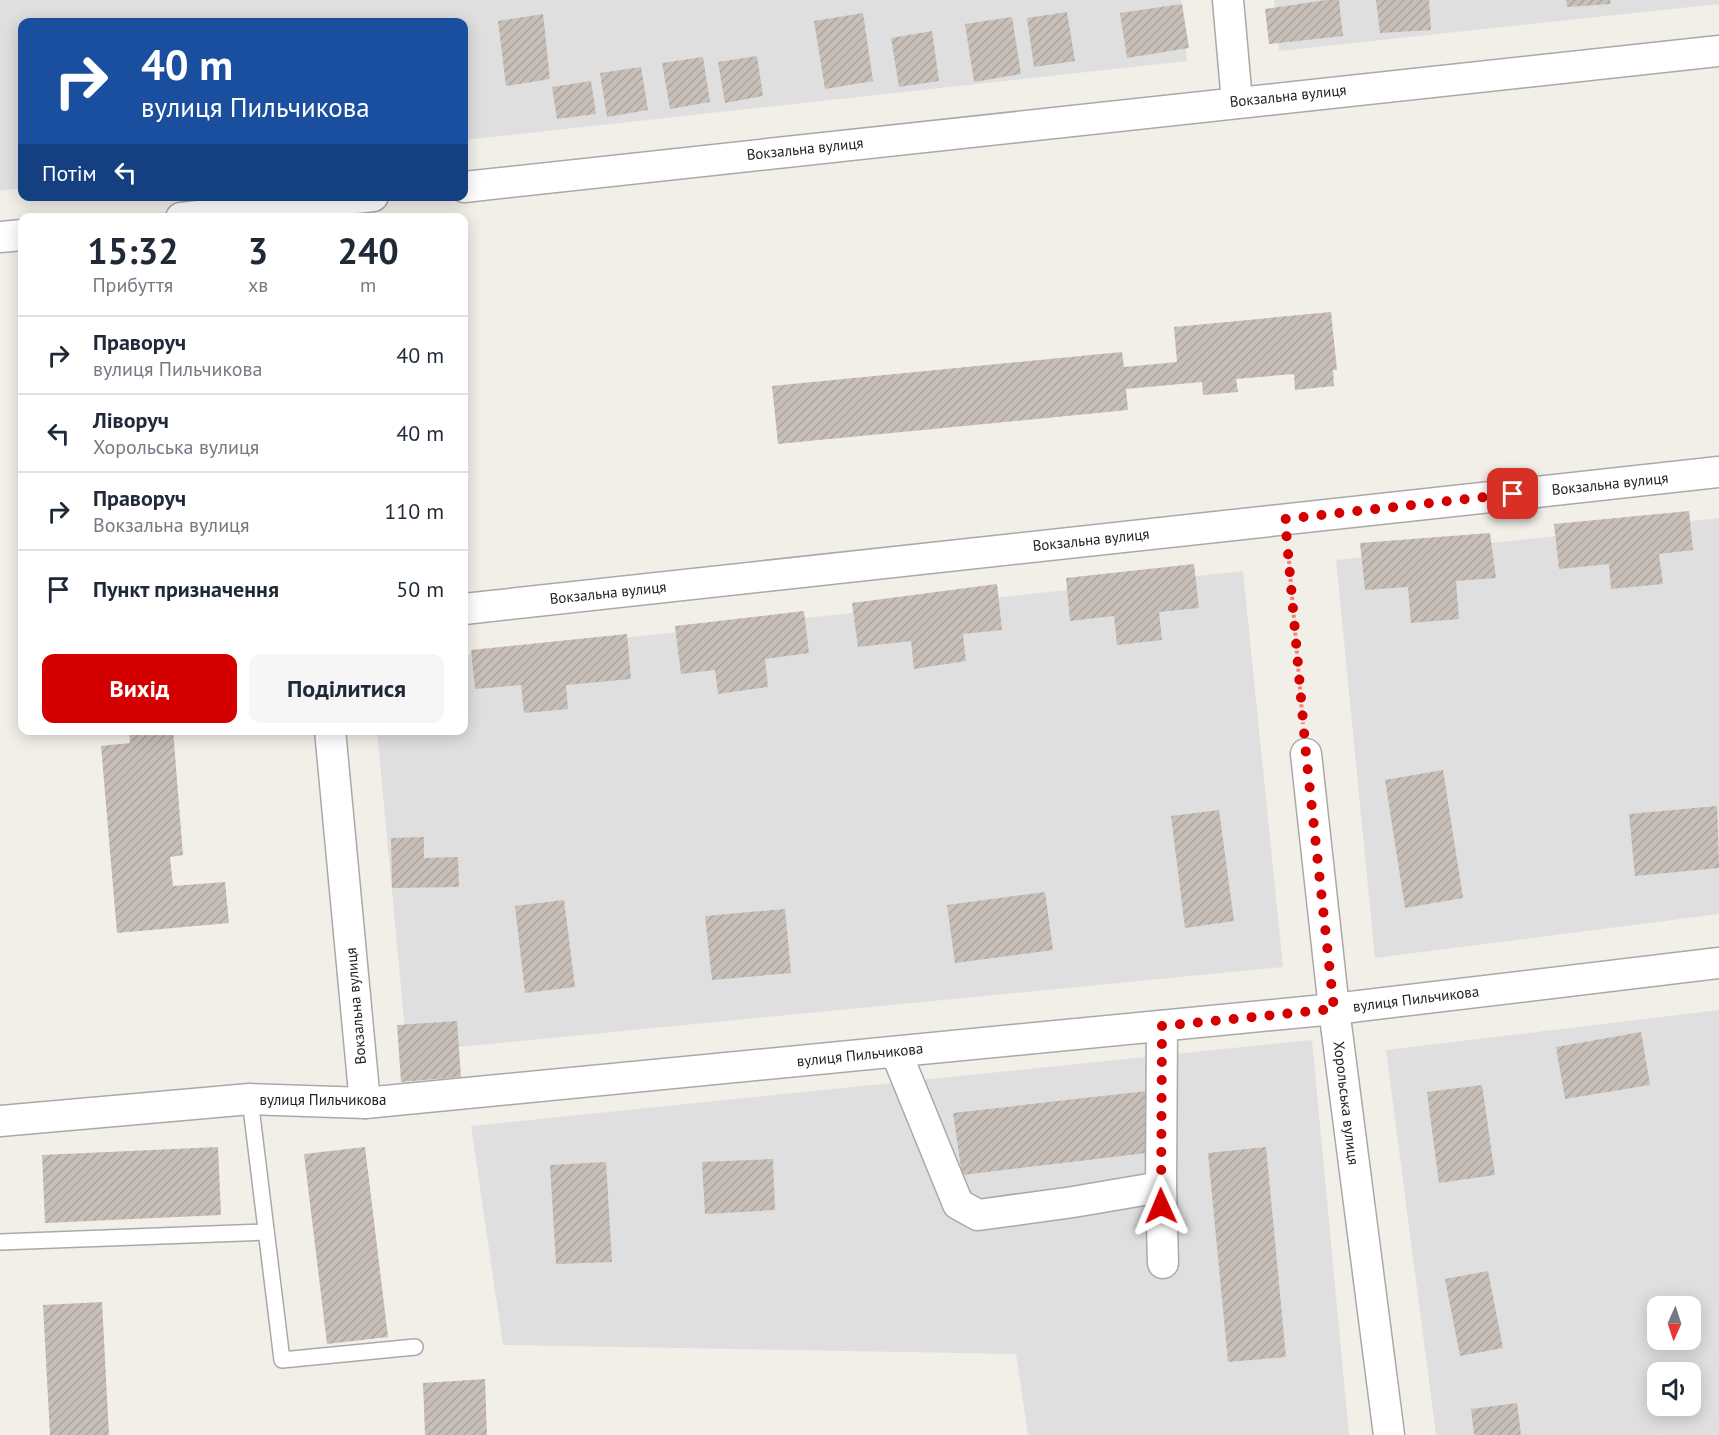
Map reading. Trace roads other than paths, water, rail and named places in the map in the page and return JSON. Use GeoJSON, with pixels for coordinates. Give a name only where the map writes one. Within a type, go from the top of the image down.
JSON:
{"type":"FeatureCollection","features":[{"type":"Feature","properties":{"kind":"street"},"geometry":{"type":"LineString","coordinates":[[1227,0],[1237,102]]}},
{"type":"Feature","properties":{"kind":"street","name":"Вокзальна вулиця"},"geometry":{"type":"LineString","coordinates":[[468,187],[1719,51]]}},
{"type":"Feature","properties":{"kind":"street"},"geometry":{"type":"LineString","coordinates":[[225,213],[330,201]]}},
{"type":"Feature","properties":{"kind":"street"},"geometry":{"type":"LineString","coordinates":[[0,237],[18,235]]}},
{"type":"Feature","properties":{"kind":"street","name":"Вокзальна вулиця"},"geometry":{"type":"LineString","coordinates":[[468,609],[1719,472]]}},
{"type":"Feature","properties":{"kind":"street","name":"Вокзальна вулиця"},"geometry":{"type":"LineString","coordinates":[[330,735],[365,1103]]}},
{"type":"Feature","properties":{"kind":"street","name":"Хорольська вулиця"},"geometry":{"type":"LineString","coordinates":[[1306,754],[1334,1009],[1389,1435]]}},
{"type":"Feature","properties":{"kind":"street","name":"вулиця Пильчикова"},"geometry":{"type":"LineString","coordinates":[[0,1121],[250,1099],[365,1103],[1334,1009],[1719,963]]}},
{"type":"Feature","properties":{"kind":"street"},"geometry":{"type":"LineString","coordinates":[[1162,1026],[1163,1263]]}},
{"type":"Feature","properties":{"kind":"street"},"geometry":{"type":"LineString","coordinates":[[896,1052],[958,1204],[978,1215],[1073,1203],[1161,1187]]}},
{"type":"Feature","properties":{"kind":"lane"},"geometry":{"type":"LineString","coordinates":[[250,1099],[282,1360],[415,1347]]}},
{"type":"Feature","properties":{"kind":"lane"},"geometry":{"type":"LineString","coordinates":[[0,1242],[266,1232]]}}]}
